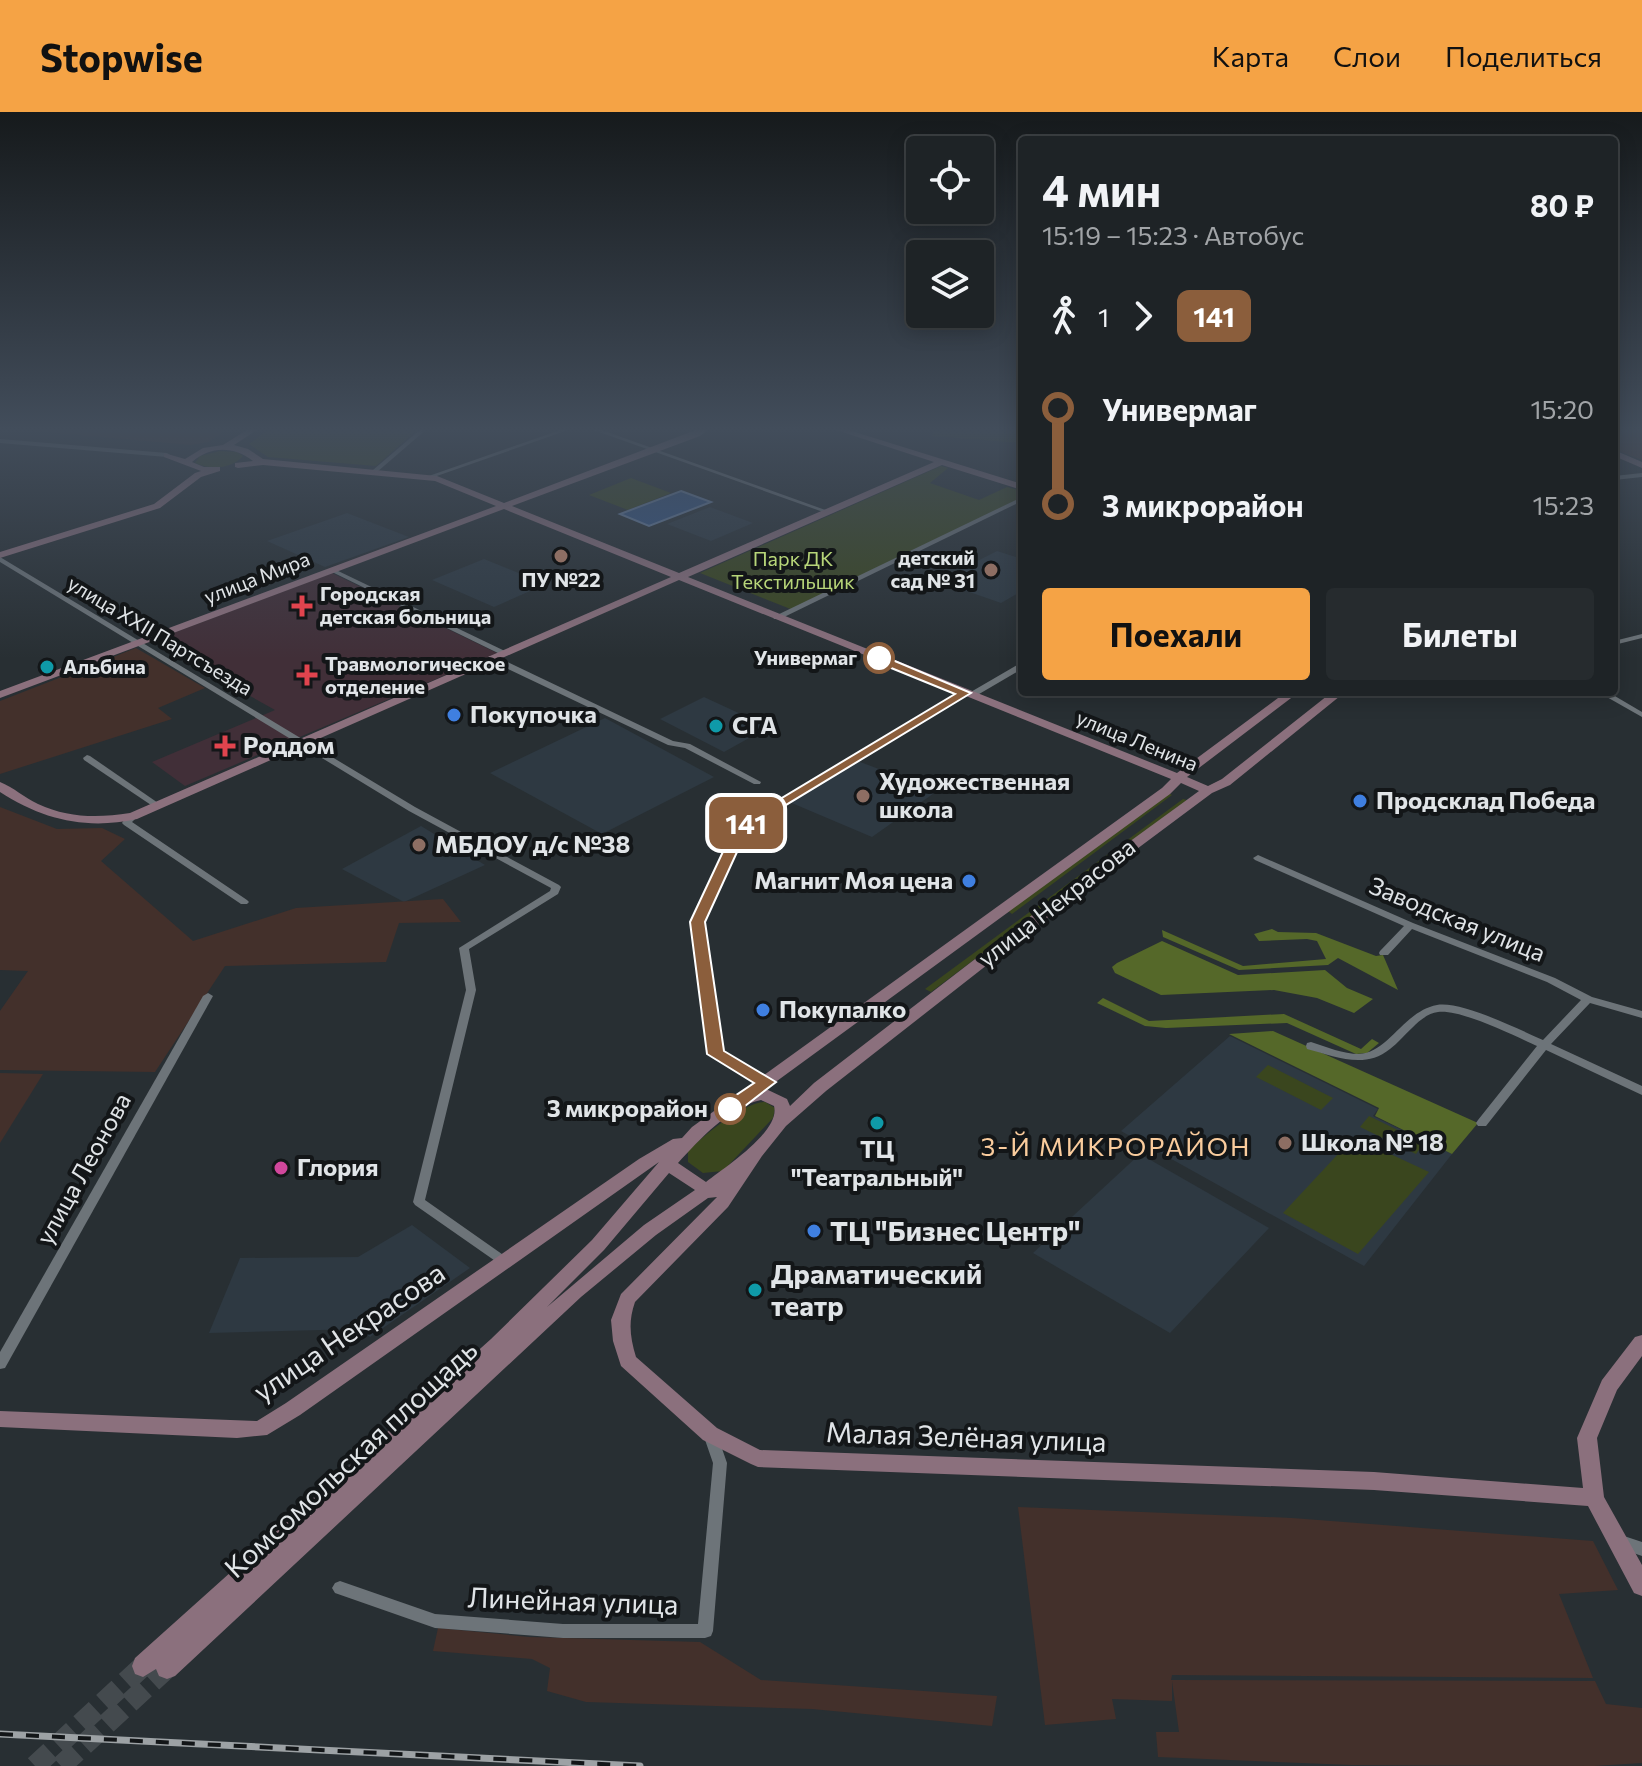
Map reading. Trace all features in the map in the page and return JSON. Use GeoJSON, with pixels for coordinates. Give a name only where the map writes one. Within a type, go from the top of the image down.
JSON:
{"type":"FeatureCollection","features":[{"type":"Feature","properties":{"kind":"main road"},"geometry":{"type":"LineString","coordinates":[[0,557],[158,505]]}},
{"type":"Feature","properties":{"kind":"main road"},"geometry":{"type":"LineString","coordinates":[[0,786],[30,806],[57,817],[94,821],[133,816],[843,505]]}},
{"type":"Feature","properties":{"kind":"main road","name":"улица Мира"},"geometry":{"type":"LineString","coordinates":[[0,695],[503,506]]}},
{"type":"Feature","properties":{"kind":"main road","name":"улица Ленина"},"geometry":{"type":"LineString","coordinates":[[503,506],[1208,790]]}},
{"type":"Feature","properties":{"kind":"main road","name":"улица Некрасова"},"geometry":{"type":"LineString","coordinates":[[0,1419],[207,1430],[260,1429],[767,1082],[1179,780],[1190,767],[1288,696]]}},
{"type":"Feature","properties":{"kind":"main road","name":"улица Некрасова"},"geometry":{"type":"LineString","coordinates":[[756,1152],[781,1122],[820,1087],[1097,872],[1208,790],[1226,782],[1334,696]]}},
{"type":"Feature","properties":{"kind":"main road"},"geometry":{"type":"LineString","coordinates":[[744,1098],[763,1094],[776,1098],[784,1108],[781,1122]]}},
{"type":"Feature","properties":{"kind":"main road","name":"улица Некрасова"},"geometry":{"type":"LineString","coordinates":[[143,1666],[498,1344],[598,1245],[698,1131]]}},
{"type":"Feature","properties":{"kind":"main road","name":"Малая Зелёная улица"},"geometry":{"type":"LineString","coordinates":[[756,1152],[627,1299],[620,1320],[628,1361],[710,1434],[758,1458],[1374,1481],[1594,1498]]}},
{"type":"Feature","properties":{"kind":"main road"},"geometry":{"type":"LineString","coordinates":[[645,1163],[667,1164],[715,1196]]}},
{"type":"Feature","properties":{"kind":"main road","name":"Комсомольская площадь"},"geometry":{"type":"LineString","coordinates":[[167,1668],[575,1292],[650,1230],[715,1196]]}},
{"type":"Feature","properties":{"kind":"main road"},"geometry":{"type":"LineString","coordinates":[[1639,1353],[1609,1386],[1587,1438],[1594,1498],[1642,1586]]}},
{"type":"Feature","properties":{"kind":"street"},"geometry":{"type":"LineString","coordinates":[[809,505],[828,512]]}},
{"type":"Feature","properties":{"kind":"street"},"geometry":{"type":"LineString","coordinates":[[777,617],[1009,505]]}},
{"type":"Feature","properties":{"kind":"street","name":"улица XXII Партсъезда"},"geometry":{"type":"LineString","coordinates":[[0,557],[412,809],[556,887],[555,892],[464,948],[471,990],[419,1202],[505,1262]]}},
{"type":"Feature","properties":{"kind":"street"},"geometry":{"type":"LineString","coordinates":[[332,570],[505,653]]}},
{"type":"Feature","properties":{"kind":"street"},"geometry":{"type":"LineString","coordinates":[[1618,642],[1641,637]]}},
{"type":"Feature","properties":{"kind":"street"},"geometry":{"type":"LineString","coordinates":[[492,658],[671,743],[687,746],[757,782]]}},
{"type":"Feature","properties":{"kind":"street"},"geometry":{"type":"LineString","coordinates":[[767,1082],[716,1054],[697,922],[742,826],[968,694],[1018,668]]}},
{"type":"Feature","properties":{"kind":"street"},"geometry":{"type":"LineString","coordinates":[[1609,696],[1642,715]]}},
{"type":"Feature","properties":{"kind":"street"},"geometry":{"type":"LineString","coordinates":[[87,758],[157,805]]}},
{"type":"Feature","properties":{"kind":"street"},"geometry":{"type":"LineString","coordinates":[[133,816],[127,823],[244,902]]}},
{"type":"Feature","properties":{"kind":"street","name":"Заводская улица"},"geometry":{"type":"LineString","coordinates":[[1258,858],[1410,925],[1551,980],[1588,999],[1642,1015]]}},
{"type":"Feature","properties":{"kind":"street"},"geometry":{"type":"LineString","coordinates":[[1384,953],[1410,925]]}},
{"type":"Feature","properties":{"kind":"street","name":"улица Леонова"},"geometry":{"type":"LineString","coordinates":[[0,1364],[208,996]]}},
{"type":"Feature","properties":{"kind":"street"},"geometry":{"type":"LineString","coordinates":[[1482,1123],[1543,1046],[1588,999]]}},
{"type":"Feature","properties":{"kind":"street"},"geometry":{"type":"LineString","coordinates":[[1311,1046],[1350,1056],[1377,1054],[1411,1020],[1424,1012],[1447,1007],[1642,1091]]}},
{"type":"Feature","properties":{"kind":"street","name":"Линейная улица"},"geometry":{"type":"LineString","coordinates":[[340,1588],[435,1621],[563,1631],[705,1631],[720,1463],[710,1434]]}},
{"type":"Feature","properties":{"kind":"street"},"geometry":{"type":"LineString","coordinates":[[1618,1542],[1642,1549]]}},
{"type":"Feature","properties":{"kind":"shaded area"},"geometry":{"type":"Polygon","coordinates":[[[710,507],[753,523],[711,541],[667,524],[710,507]]]}},
{"type":"Feature","properties":{"kind":"shaded area"},"geometry":{"type":"Polygon","coordinates":[[[347,513],[409,537],[325,567],[267,541],[347,513]]]}},
{"type":"Feature","properties":{"kind":"shaded area","name":"детский сад № 31"},"geometry":{"type":"Polygon","coordinates":[[[997,551],[1018,558],[1018,593],[1001,603],[938,581],[997,551]]]}},
{"type":"Feature","properties":{"kind":"shaded area"},"geometry":{"type":"Polygon","coordinates":[[[484,559],[546,584],[494,607],[432,580],[484,559]]]}},
{"type":"Feature","properties":{"kind":"shaded area"},"geometry":{"type":"Polygon","coordinates":[[[332,573],[497,653],[185,786],[152,762],[275,710],[152,641],[332,573]]]}},
{"type":"Feature","properties":{"kind":"shaded area"},"geometry":{"type":"Polygon","coordinates":[[[136,648],[205,688],[158,708],[172,719],[0,774],[0,701],[136,648]]]}},
{"type":"Feature","properties":{"kind":"shaded area"},"geometry":{"type":"Polygon","coordinates":[[[704,697],[769,727],[724,752],[660,719],[704,697]]]}},
{"type":"Feature","properties":{"kind":"shaded area"},"geometry":{"type":"Polygon","coordinates":[[[605,718],[714,777],[602,834],[490,773],[605,718]]]}},
{"type":"Feature","properties":{"kind":"shaded area","name":"Художественная школа"},"geometry":{"type":"Polygon","coordinates":[[[855,760],[937,791],[872,837],[787,801],[855,760]]]}},
{"type":"Feature","properties":{"kind":"shaded area"},"geometry":{"type":"Polygon","coordinates":[[[0,807],[57,829],[102,828],[125,839],[101,861],[193,941],[296,908],[443,899],[461,922],[399,923],[386,962],[225,966],[155,1072],[0,1070],[0,1011],[28,971],[0,970],[0,807]]]}},
{"type":"Feature","properties":{"kind":"shaded area","name":"МБДОУ д/с №38"},"geometry":{"type":"Polygon","coordinates":[[[421,826],[485,865],[404,902],[342,869],[421,826]]]}},
{"type":"Feature","properties":{"kind":"shaded area","name":"Школа № 18"},"geometry":{"type":"Polygon","coordinates":[[[1230,1036],[1378,1109],[1373,1116],[1452,1154],[1364,1266],[1121,1131],[1230,1036]]]}},
{"type":"Feature","properties":{"kind":"shaded area"},"geometry":{"type":"Polygon","coordinates":[[[0,1073],[43,1074],[0,1143],[0,1073]]]}},
{"type":"Feature","properties":{"kind":"shaded area"},"geometry":{"type":"Polygon","coordinates":[[[1140,1154],[1269,1228],[1170,1333],[1033,1253],[1140,1154]]]}},
{"type":"Feature","properties":{"kind":"shaded area"},"geometry":{"type":"Polygon","coordinates":[[[412,1225],[470,1268],[370,1337],[359,1329],[209,1333],[240,1258],[358,1257],[412,1225]]]}},
{"type":"Feature","properties":{"kind":"shaded area"},"geometry":{"type":"Polygon","coordinates":[[[1018,1507],[1292,1518],[1593,1541],[1618,1590],[1559,1594],[1593,1678],[1172,1675],[1171,1680],[1595,1681],[1606,1704],[1642,1708],[1642,1763],[1594,1766],[1351,1765],[1158,1757],[1156,1732],[1179,1732],[1172,1681],[1172,1701],[1112,1699],[1116,1719],[1045,1725],[1018,1507]]]}},
{"type":"Feature","properties":{"kind":"shaded area"},"geometry":{"type":"Polygon","coordinates":[[[438,1628],[529,1637],[700,1642],[761,1680],[997,1696],[992,1726],[812,1709],[586,1702],[547,1691],[550,1668],[532,1659],[433,1651],[438,1628]]]}},
{"type":"Feature","properties":{"kind":"green space"},"geometry":{"type":"Polygon","coordinates":[[[615,505],[640,505],[628,510],[615,505]]]}},
{"type":"Feature","properties":{"kind":"green space","name":"Парк ДК Текстильщик"},"geometry":{"type":"Polygon","coordinates":[[[853,505],[1007,505],[793,610],[700,573],[853,505]]]}},
{"type":"Feature","properties":{"kind":"green space"},"geometry":{"type":"Polygon","coordinates":[[[1168,793],[1172,795],[1012,914],[1008,911],[1168,793]]]}},
{"type":"Feature","properties":{"kind":"green space"},"geometry":{"type":"Polygon","coordinates":[[[1183,799],[1187,800],[931,992],[925,989],[1183,799]]]}},
{"type":"Feature","properties":{"kind":"green space"},"geometry":{"type":"Polygon","coordinates":[[[1272,929],[1278,932],[1316,933],[1376,956],[1383,955],[1398,990],[1338,958],[1328,965],[1239,970],[1163,937],[1162,930],[1243,966],[1326,959],[1317,941],[1259,941],[1254,934],[1272,929]]]}},
{"type":"Feature","properties":{"kind":"green space"},"geometry":{"type":"Polygon","coordinates":[[[1162,941],[1238,975],[1325,970],[1347,988],[1373,999],[1354,1013],[1317,998],[1274,990],[1161,995],[1115,973],[1112,967],[1117,963],[1162,941]]]}},
{"type":"Feature","properties":{"kind":"green space"},"geometry":{"type":"Polygon","coordinates":[[[1103,998],[1149,1021],[1284,1014],[1361,1049],[1372,1039],[1379,1043],[1367,1053],[1356,1054],[1287,1023],[1166,1028],[1145,1026],[1097,1003],[1103,998]]]}},
{"type":"Feature","properties":{"kind":"green space"},"geometry":{"type":"Polygon","coordinates":[[[1273,1031],[1478,1123],[1452,1154],[1375,1116],[1379,1108],[1229,1034],[1273,1031]]]}},
{"type":"Feature","properties":{"kind":"green space"},"geometry":{"type":"Polygon","coordinates":[[[1268,1065],[1333,1098],[1321,1110],[1256,1077],[1268,1065]]]}},
{"type":"Feature","properties":{"kind":"green space"},"geometry":{"type":"Polygon","coordinates":[[[765,1102],[775,1108],[773,1118],[723,1171],[703,1173],[688,1162],[688,1151],[713,1129],[746,1108],[765,1102]]]}},
{"type":"Feature","properties":{"kind":"green space"},"geometry":{"type":"Polygon","coordinates":[[[1369,1116],[1424,1143],[1416,1154],[1360,1127],[1369,1116]]]}},
{"type":"Feature","properties":{"kind":"green space"},"geometry":{"type":"Polygon","coordinates":[[[1354,1137],[1429,1172],[1358,1254],[1283,1213],[1354,1137]]]}},
{"type":"Feature","properties":{"kind":"water"},"geometry":{"type":"Polygon","coordinates":[[[643,505],[703,505],[649,526],[620,514],[643,505]]]}},
{"type":"Feature","properties":{"kind":"tunnel"},"geometry":{"type":"LineString","coordinates":[[35,1766],[143,1666]]}},
{"type":"Feature","properties":{"kind":"tunnel"},"geometry":{"type":"LineString","coordinates":[[61,1766],[167,1668]]}},
{"type":"Feature","properties":{"kind":"railway"},"geometry":{"type":"LineString","coordinates":[[0,1734],[640,1766]]}},
{"type":"Feature","properties":{"kind":"bus line","name":"141"},"geometry":{"type":"LineString","coordinates":[[730,1109],[767,1082],[716,1054],[697,922],[742,826],[965,693],[879,658]]}},
{"type":"Feature","properties":{"kind":"place","name":"ПУ №22"},"geometry":{"type":"Point","coordinates":[561,556]}},
{"type":"Feature","properties":{"kind":"place","name":"детский сад № 31"},"geometry":{"type":"Point","coordinates":[991,570]}},
{"type":"Feature","properties":{"kind":"place","name":"Городская детская больница"},"geometry":{"type":"Point","coordinates":[302,606]}},
{"type":"Feature","properties":{"kind":"place","name":"Универмаг"},"geometry":{"type":"Point","coordinates":[879,658]}},
{"type":"Feature","properties":{"kind":"place","name":"Альбина"},"geometry":{"type":"Point","coordinates":[47,667]}},
{"type":"Feature","properties":{"kind":"place","name":"Травмологическое отделение"},"geometry":{"type":"Point","coordinates":[307,675]}},
{"type":"Feature","properties":{"kind":"place","name":"Покупочка"},"geometry":{"type":"Point","coordinates":[454,715]}},
{"type":"Feature","properties":{"kind":"place","name":"СГА"},"geometry":{"type":"Point","coordinates":[716,726]}},
{"type":"Feature","properties":{"kind":"place","name":"Роддом"},"geometry":{"type":"Point","coordinates":[225,746]}},
{"type":"Feature","properties":{"kind":"place","name":"Художественная школа"},"geometry":{"type":"Point","coordinates":[863,796]}},
{"type":"Feature","properties":{"kind":"place","name":"Продсклад Победа"},"geometry":{"type":"Point","coordinates":[1360,801]}},
{"type":"Feature","properties":{"kind":"place","name":"МБДОУ д/с №38"},"geometry":{"type":"Point","coordinates":[419,845]}},
{"type":"Feature","properties":{"kind":"place","name":"Магнит Моя цена"},"geometry":{"type":"Point","coordinates":[969,881]}},
{"type":"Feature","properties":{"kind":"place","name":"Покупалко"},"geometry":{"type":"Point","coordinates":[763,1010]}},
{"type":"Feature","properties":{"kind":"place","name":"3 микрорайон"},"geometry":{"type":"Point","coordinates":[730,1109]}},
{"type":"Feature","properties":{"kind":"place","name":"ТЦ \"Театральный\""},"geometry":{"type":"Point","coordinates":[877,1123]}},
{"type":"Feature","properties":{"kind":"place","name":"Школа № 18"},"geometry":{"type":"Point","coordinates":[1285,1143]}},
{"type":"Feature","properties":{"kind":"place","name":"Глория"},"geometry":{"type":"Point","coordinates":[281,1168]}},
{"type":"Feature","properties":{"kind":"place","name":"ТЦ \"Бизнес Центр\""},"geometry":{"type":"Point","coordinates":[814,1231]}},
{"type":"Feature","properties":{"kind":"place","name":"Драматический театр"},"geometry":{"type":"Point","coordinates":[755,1290]}},
{"type":"Feature","properties":{"kind":"district","name":"3-Й МИКРОРАЙОН"},"geometry":{"type":"Point","coordinates":[1116,1147]}}]}
